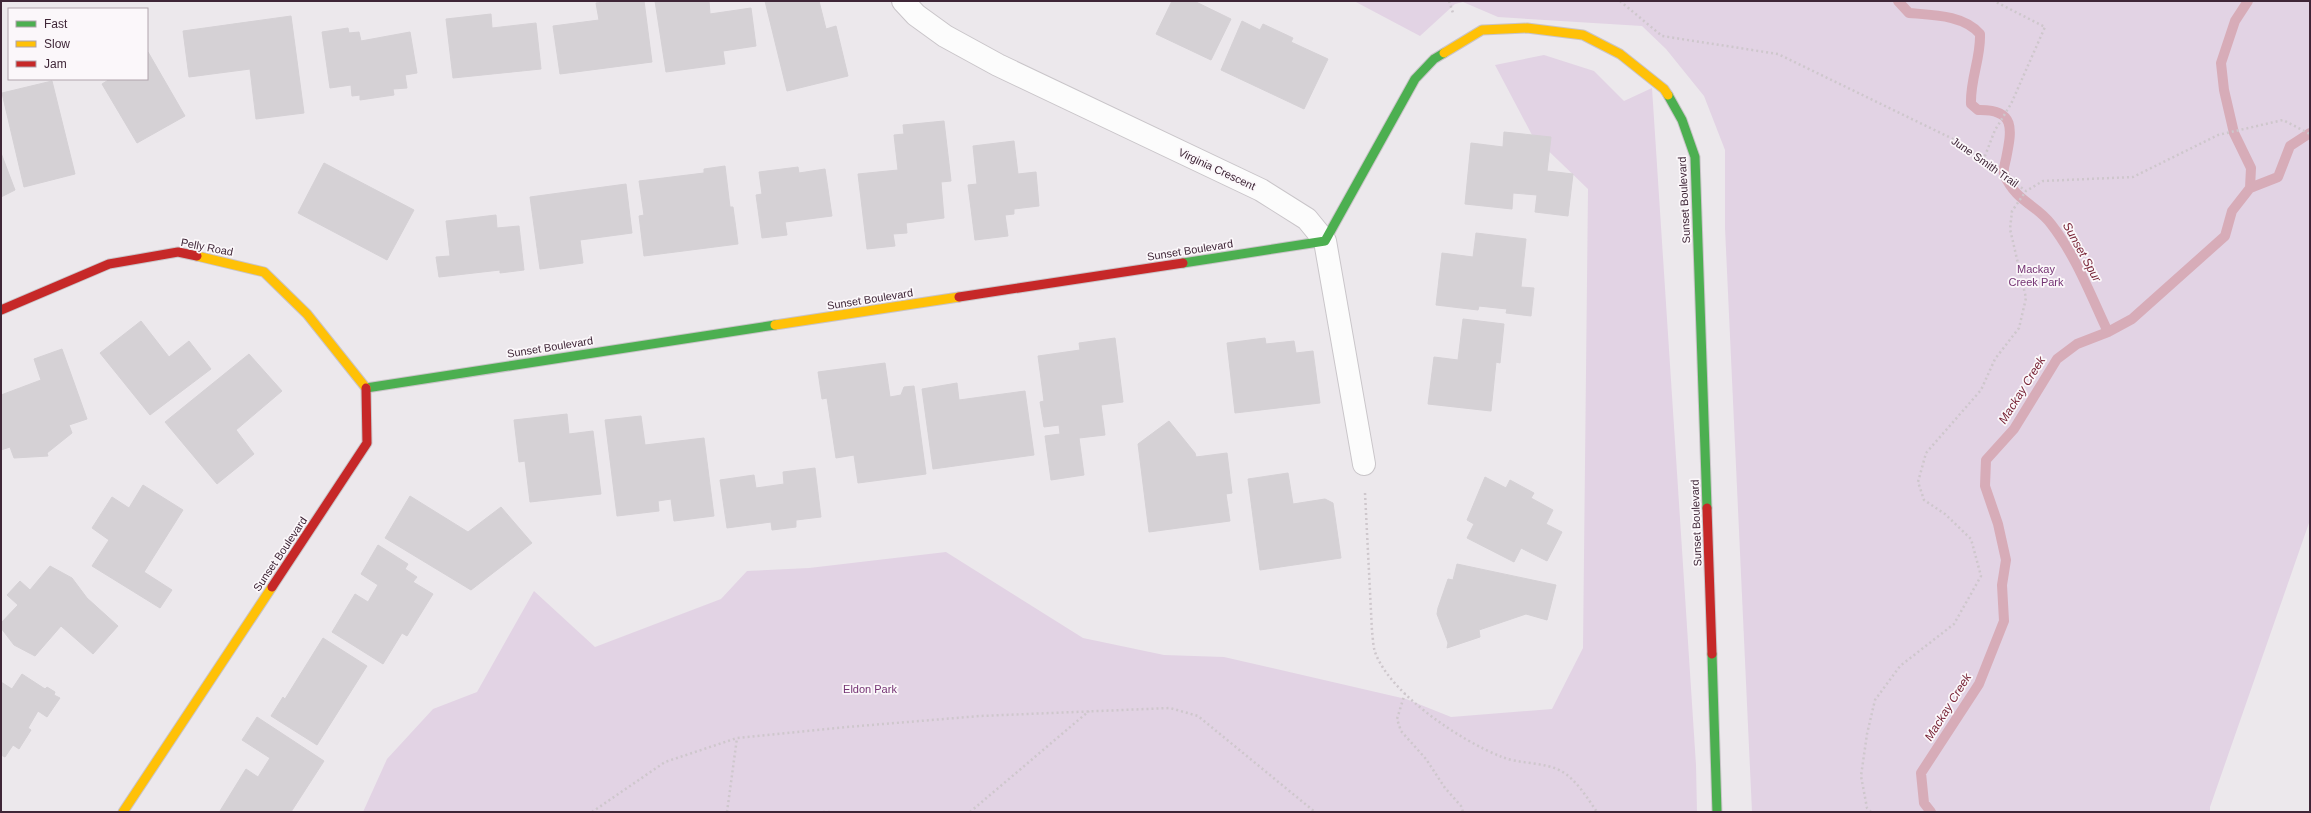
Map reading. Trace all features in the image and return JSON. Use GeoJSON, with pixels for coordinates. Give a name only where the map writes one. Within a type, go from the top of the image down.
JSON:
{"type":"FeatureCollection","features":[{"type":"Feature","properties":{"kind":"street","name":"Virginia Crescent"},"geometry":{"type":"LineString","coordinates":[[903,1],[916,15],[945,36],[998,65],[1261,190],[1307,219],[1325,241],[1364,464]]}},
{"type":"Feature","properties":{"kind":"street","name":"Sunset Boulevard"},"geometry":{"type":"LineString","coordinates":[[123,812],[367,443],[366,388],[1325,241],[1415,79],[1434,60],[1482,30],[1527,28],[1583,35],[1620,54],[1664,89],[1682,120],[1696,157],[1717,812]]}},
{"type":"Feature","properties":{"kind":"street","name":"Pelly Road"},"geometry":{"type":"LineString","coordinates":[[1,310],[109,264],[178,252],[264,272],[307,314],[366,388]]}},
{"type":"Feature","properties":{"kind":"path"},"geometry":{"type":"LineString","coordinates":[[1449,1],[1453,13]]}},
{"type":"Feature","properties":{"kind":"path","name":"June Smith Trail"},"geometry":{"type":"LineString","coordinates":[[1620,1],[1662,36],[1778,54],[1953,139],[2026,190],[2043,180],[2133,177],[2226,134],[2283,120],[2310,134]]}},
{"type":"Feature","properties":{"kind":"path"},"geometry":{"type":"LineString","coordinates":[[1983,161],[1995,130],[2011,104],[2045,27],[1994,1]]}},
{"type":"Feature","properties":{"kind":"path"},"geometry":{"type":"LineString","coordinates":[[1870,812],[1867,808],[1861,776],[1867,734],[1876,700],[1900,666],[1954,624],[1981,576],[1971,539],[1945,514],[1924,500],[1918,482],[1926,454],[1981,390],[1995,359],[2019,328],[2026,298],[2010,229],[2012,211],[2026,190]]}},
{"type":"Feature","properties":{"kind":"path"},"geometry":{"type":"LineString","coordinates":[[1364,464],[1372,631],[1375,652],[1396,685],[1428,714],[1477,745],[1502,757],[1561,771],[1577,785],[1598,812]]}},
{"type":"Feature","properties":{"kind":"path"},"geometry":{"type":"LineString","coordinates":[[1405,694],[1397,719],[1401,731],[1426,759],[1445,788],[1461,806],[1463,812]]}},
{"type":"Feature","properties":{"kind":"path"},"geometry":{"type":"LineString","coordinates":[[592,812],[666,762],[737,738],[847,726],[1089,710],[1170,708],[1198,716],[1315,812]]}},
{"type":"Feature","properties":{"kind":"path"},"geometry":{"type":"LineString","coordinates":[[970,812],[1089,710]]}},
{"type":"Feature","properties":{"kind":"path"},"geometry":{"type":"LineString","coordinates":[[727,812],[737,738]]}},
{"type":"Feature","properties":{"kind":"path"},"geometry":{"type":"LineString","coordinates":[[823,812],[830,812]]}},
{"type":"Feature","properties":{"kind":"green space","name":"Mackay Creek Park"},"geometry":{"type":"Polygon","coordinates":[[[1354,1],[2310,1],[2310,520],[2210,807],[2210,812],[1752,812],[1725,228],[1725,150],[1704,96],[1666,49],[1642,26],[1498,17],[1463,2],[1455,4],[1420,36],[1354,1]]]}},
{"type":"Feature","properties":{"kind":"green space","name":"Eldon Park"},"geometry":{"type":"Polygon","coordinates":[[[1544,55],[1594,71],[1624,101],[1652,88],[1696,765],[1697,812],[363,812],[387,759],[433,709],[477,692],[534,591],[595,647],[721,599],[747,571],[809,568],[946,552],[1083,638],[1164,655],[1224,657],[1406,699],[1451,717],[1552,709],[1583,648],[1588,189],[1532,135],[1495,65],[1544,55]]]}},
{"type":"Feature","properties":{"kind":"building"},"geometry":{"type":"Polygon","coordinates":[[[612,1],[644,1],[652,62],[560,74],[553,26],[599,20],[596,3],[612,1]]]}},
{"type":"Feature","properties":{"kind":"building"},"geometry":{"type":"Polygon","coordinates":[[[655,1],[709,1],[710,14],[751,8],[756,46],[723,51],[725,64],[666,72],[655,1]]]}},
{"type":"Feature","properties":{"kind":"building"},"geometry":{"type":"Polygon","coordinates":[[[765,1],[819,1],[826,29],[836,26],[848,76],[787,91],[765,1]]]}},
{"type":"Feature","properties":{"kind":"building"},"geometry":{"type":"Polygon","coordinates":[[[1172,1],[1194,1],[1231,19],[1211,60],[1156,34],[1172,1]]]}},
{"type":"Feature","properties":{"kind":"building"},"geometry":{"type":"Polygon","coordinates":[[[491,14],[492,28],[536,23],[541,69],[453,78],[446,19],[491,14]]]}},
{"type":"Feature","properties":{"kind":"building"},"geometry":{"type":"Polygon","coordinates":[[[291,16],[304,113],[256,119],[250,69],[189,77],[183,31],[291,16]]]}},
{"type":"Feature","properties":{"kind":"building"},"geometry":{"type":"Polygon","coordinates":[[[1242,21],[1260,30],[1263,24],[1293,38],[1291,42],[1328,59],[1304,109],[1221,70],[1242,21]]]}},
{"type":"Feature","properties":{"kind":"building"},"geometry":{"type":"Polygon","coordinates":[[[348,28],[349,33],[359,32],[361,41],[410,32],[417,73],[405,75],[407,88],[393,89],[394,95],[360,100],[360,95],[352,96],[351,85],[330,88],[322,32],[348,28]]]}},
{"type":"Feature","properties":{"kind":"building"},"geometry":{"type":"Polygon","coordinates":[[[148,52],[185,116],[137,143],[102,84],[108,80],[148,80],[148,52]]]}},
{"type":"Feature","properties":{"kind":"building"},"geometry":{"type":"Polygon","coordinates":[[[52,81],[75,174],[24,187],[2,93],[52,81]]]}},
{"type":"Feature","properties":{"kind":"building"},"geometry":{"type":"Polygon","coordinates":[[[944,121],[951,181],[941,182],[944,218],[906,223],[907,233],[893,234],[895,246],[867,249],[858,174],[898,170],[894,135],[904,134],[903,125],[944,121]]]}},
{"type":"Feature","properties":{"kind":"building"},"geometry":{"type":"Polygon","coordinates":[[[1504,132],[1551,137],[1547,171],[1573,174],[1568,216],[1535,212],[1537,195],[1513,193],[1512,209],[1465,204],[1471,143],[1503,147],[1504,132]]]}},
{"type":"Feature","properties":{"kind":"building"},"geometry":{"type":"Polygon","coordinates":[[[1014,141],[1018,174],[1036,172],[1039,206],[1014,209],[1014,214],[1005,215],[1008,236],[975,240],[968,185],[977,184],[973,146],[1014,141]]]}},
{"type":"Feature","properties":{"kind":"building"},"geometry":{"type":"Polygon","coordinates":[[[1,153],[15,190],[1,197],[1,153]]]}},
{"type":"Feature","properties":{"kind":"building"},"geometry":{"type":"Polygon","coordinates":[[[324,163],[414,210],[387,260],[298,213],[324,163]]]}},
{"type":"Feature","properties":{"kind":"building"},"geometry":{"type":"Polygon","coordinates":[[[725,166],[730,207],[733,207],[738,244],[644,256],[639,216],[644,215],[639,181],[704,173],[704,169],[725,166]]]}},
{"type":"Feature","properties":{"kind":"building"},"geometry":{"type":"Polygon","coordinates":[[[798,167],[799,173],[825,169],[832,216],[785,222],[787,235],[762,238],[756,195],[762,194],[759,172],[798,167]]]}},
{"type":"Feature","properties":{"kind":"building"},"geometry":{"type":"Polygon","coordinates":[[[626,184],[632,233],[580,240],[583,263],[540,269],[530,197],[626,184]]]}},
{"type":"Feature","properties":{"kind":"building"},"geometry":{"type":"Polygon","coordinates":[[[496,215],[497,228],[519,226],[524,270],[500,273],[500,270],[439,277],[436,257],[450,256],[446,221],[496,215]]]}},
{"type":"Feature","properties":{"kind":"building"},"geometry":{"type":"Polygon","coordinates":[[[1476,233],[1526,239],[1521,287],[1534,288],[1531,316],[1506,313],[1507,309],[1479,306],[1478,310],[1436,305],[1442,253],[1473,257],[1476,233]]]}},
{"type":"Feature","properties":{"kind":"building"},"geometry":{"type":"Polygon","coordinates":[[[1463,319],[1504,324],[1500,363],[1496,362],[1491,411],[1428,404],[1434,357],[1458,360],[1463,319]]]}},
{"type":"Feature","properties":{"kind":"building"},"geometry":{"type":"Polygon","coordinates":[[[141,321],[169,357],[189,341],[211,369],[150,415],[100,353],[141,321]]]}},
{"type":"Feature","properties":{"kind":"building"},"geometry":{"type":"Polygon","coordinates":[[[1115,338],[1123,402],[1101,405],[1105,435],[1079,438],[1084,475],[1051,480],[1045,436],[1060,434],[1059,425],[1044,427],[1040,402],[1044,401],[1038,356],[1080,350],[1079,343],[1115,338]]]}},
{"type":"Feature","properties":{"kind":"building"},"geometry":{"type":"Polygon","coordinates":[[[1265,338],[1266,344],[1294,341],[1296,353],[1313,351],[1320,403],[1235,413],[1227,343],[1265,338]]]}},
{"type":"Feature","properties":{"kind":"building"},"geometry":{"type":"Polygon","coordinates":[[[62,349],[87,419],[69,425],[72,433],[47,453],[48,456],[14,458],[10,447],[1,450],[1,395],[41,380],[34,359],[62,349]]]}},
{"type":"Feature","properties":{"kind":"building"},"geometry":{"type":"Polygon","coordinates":[[[249,354],[282,391],[236,430],[254,454],[217,484],[165,422],[249,354]]]}},
{"type":"Feature","properties":{"kind":"building"},"geometry":{"type":"Polygon","coordinates":[[[885,363],[890,397],[901,395],[904,387],[914,386],[926,474],[858,483],[854,455],[836,458],[827,398],[822,399],[818,372],[885,363]]]}},
{"type":"Feature","properties":{"kind":"building"},"geometry":{"type":"Polygon","coordinates":[[[957,383],[959,400],[1025,391],[1034,455],[933,469],[922,389],[957,383]]]}},
{"type":"Feature","properties":{"kind":"building"},"geometry":{"type":"Polygon","coordinates":[[[567,414],[569,434],[593,431],[601,494],[530,502],[525,461],[519,462],[514,420],[567,414]]]}},
{"type":"Feature","properties":{"kind":"building"},"geometry":{"type":"Polygon","coordinates":[[[641,416],[645,445],[704,438],[714,516],[674,521],[671,499],[658,501],[659,511],[617,516],[605,420],[641,416]]]}},
{"type":"Feature","properties":{"kind":"building"},"geometry":{"type":"Polygon","coordinates":[[[1169,421],[1195,453],[1196,457],[1227,453],[1232,493],[1226,494],[1230,521],[1149,532],[1138,444],[1169,421]]]}},
{"type":"Feature","properties":{"kind":"building"},"geometry":{"type":"Polygon","coordinates":[[[815,468],[821,517],[796,520],[796,527],[772,530],[771,522],[727,528],[720,480],[754,475],[756,488],[784,484],[783,472],[815,468]]]}},
{"type":"Feature","properties":{"kind":"building"},"geometry":{"type":"Polygon","coordinates":[[[1288,473],[1293,504],[1325,499],[1333,503],[1341,558],[1260,570],[1248,479],[1288,473]]]}},
{"type":"Feature","properties":{"kind":"building"},"geometry":{"type":"Polygon","coordinates":[[[1485,477],[1506,488],[1510,480],[1534,493],[1531,498],[1553,510],[1546,524],[1562,532],[1547,561],[1521,548],[1514,562],[1467,538],[1474,524],[1467,520],[1485,477]]]}},
{"type":"Feature","properties":{"kind":"building"},"geometry":{"type":"Polygon","coordinates":[[[143,485],[183,510],[144,572],[172,590],[160,608],[92,566],[109,540],[92,528],[112,497],[129,508],[143,485]]]}},
{"type":"Feature","properties":{"kind":"building"},"geometry":{"type":"Polygon","coordinates":[[[410,496],[468,532],[501,507],[532,543],[471,590],[385,538],[410,496]]]}},
{"type":"Feature","properties":{"kind":"building"},"geometry":{"type":"Polygon","coordinates":[[[378,545],[408,564],[405,569],[417,577],[413,582],[433,594],[407,636],[402,633],[383,664],[332,632],[355,594],[368,602],[378,585],[361,574],[378,545]]]}},
{"type":"Feature","properties":{"kind":"building"},"geometry":{"type":"Polygon","coordinates":[[[1457,564],[1556,585],[1547,620],[1526,614],[1479,630],[1480,637],[1447,648],[1448,643],[1437,614],[1448,579],[1453,580],[1457,564]]]}},
{"type":"Feature","properties":{"kind":"building"},"geometry":{"type":"Polygon","coordinates":[[[50,566],[72,578],[87,598],[118,626],[93,654],[61,626],[35,656],[14,645],[1,628],[1,623],[18,605],[7,595],[20,581],[30,590],[50,566]]]}},
{"type":"Feature","properties":{"kind":"building"},"geometry":{"type":"Polygon","coordinates":[[[323,638],[367,666],[317,745],[271,716],[283,697],[285,699],[323,638]]]}},
{"type":"Feature","properties":{"kind":"building"},"geometry":{"type":"Polygon","coordinates":[[[22,674],[45,689],[47,687],[55,692],[54,695],[60,698],[47,717],[38,711],[28,728],[31,730],[19,749],[13,745],[5,757],[1,755],[1,682],[12,689],[22,674]]]}},
{"type":"Feature","properties":{"kind":"building"},"geometry":{"type":"Polygon","coordinates":[[[257,717],[324,761],[291,812],[222,812],[220,811],[246,769],[258,777],[270,758],[242,740],[257,717]]]}},
{"type":"Feature","properties":{"kind":"waterway","name":"Sunset Spur"},"geometry":{"type":"LineString","coordinates":[[1898,1],[1909,13],[1948,17],[1966,23],[1980,34],[1979,52],[1972,86],[1971,104],[1978,110],[1999,113],[2005,117],[2010,130],[2010,139],[2004,174],[2014,191],[2045,217],[2060,236],[2076,263],[2108,332]]}},
{"type":"Feature","properties":{"kind":"waterway","name":"Mackay Creek"},"geometry":{"type":"LineString","coordinates":[[1931,812],[1924,803],[1921,773],[1979,684],[2004,621],[2002,585],[2006,560],[1998,524],[1985,486],[1986,460],[2014,429],[2057,359],[2077,344],[2108,332],[2132,319],[2225,236],[2232,211],[2250,188],[2251,168],[2234,133],[2224,90],[2221,63],[2235,21],[2248,1]]}},
{"type":"Feature","properties":{"kind":"waterway"},"geometry":{"type":"LineString","coordinates":[[2250,188],[2278,177],[2290,146],[2310,133]]}},
{"type":"Feature","properties":{"kind":"traffic: fast"},"geometry":{"type":"LineString","coordinates":[[1183,263],[1325,241],[1415,79],[1434,59],[1444,53]]}},
{"type":"Feature","properties":{"kind":"traffic: fast"},"geometry":{"type":"LineString","coordinates":[[1668,95],[1682,120],[1695,157],[1707,508]]}},
{"type":"Feature","properties":{"kind":"traffic: fast"},"geometry":{"type":"LineString","coordinates":[[366,388],[775,325]]}},
{"type":"Feature","properties":{"kind":"traffic: fast"},"geometry":{"type":"LineString","coordinates":[[1712,654],[1717,812]]}},
{"type":"Feature","properties":{"kind":"traffic: slow"},"geometry":{"type":"LineString","coordinates":[[1444,53],[1482,30],[1527,28],[1583,35],[1620,54],[1664,89],[1668,95]]}},
{"type":"Feature","properties":{"kind":"traffic: slow"},"geometry":{"type":"LineString","coordinates":[[197,256],[264,272],[307,314],[366,388]]}},
{"type":"Feature","properties":{"kind":"traffic: slow"},"geometry":{"type":"LineString","coordinates":[[775,325],[959,297]]}},
{"type":"Feature","properties":{"kind":"traffic: slow"},"geometry":{"type":"LineString","coordinates":[[123,812],[272,587]]}},
{"type":"Feature","properties":{"kind":"traffic: jam"},"geometry":{"type":"LineString","coordinates":[[1,310],[109,264],[178,252],[197,256]]}},
{"type":"Feature","properties":{"kind":"traffic: jam"},"geometry":{"type":"LineString","coordinates":[[959,297],[1183,263]]}},
{"type":"Feature","properties":{"kind":"traffic: jam"},"geometry":{"type":"LineString","coordinates":[[272,587],[367,443],[366,388]]}},
{"type":"Feature","properties":{"kind":"traffic: jam"},"geometry":{"type":"LineString","coordinates":[[1707,508],[1712,654]]}}]}
